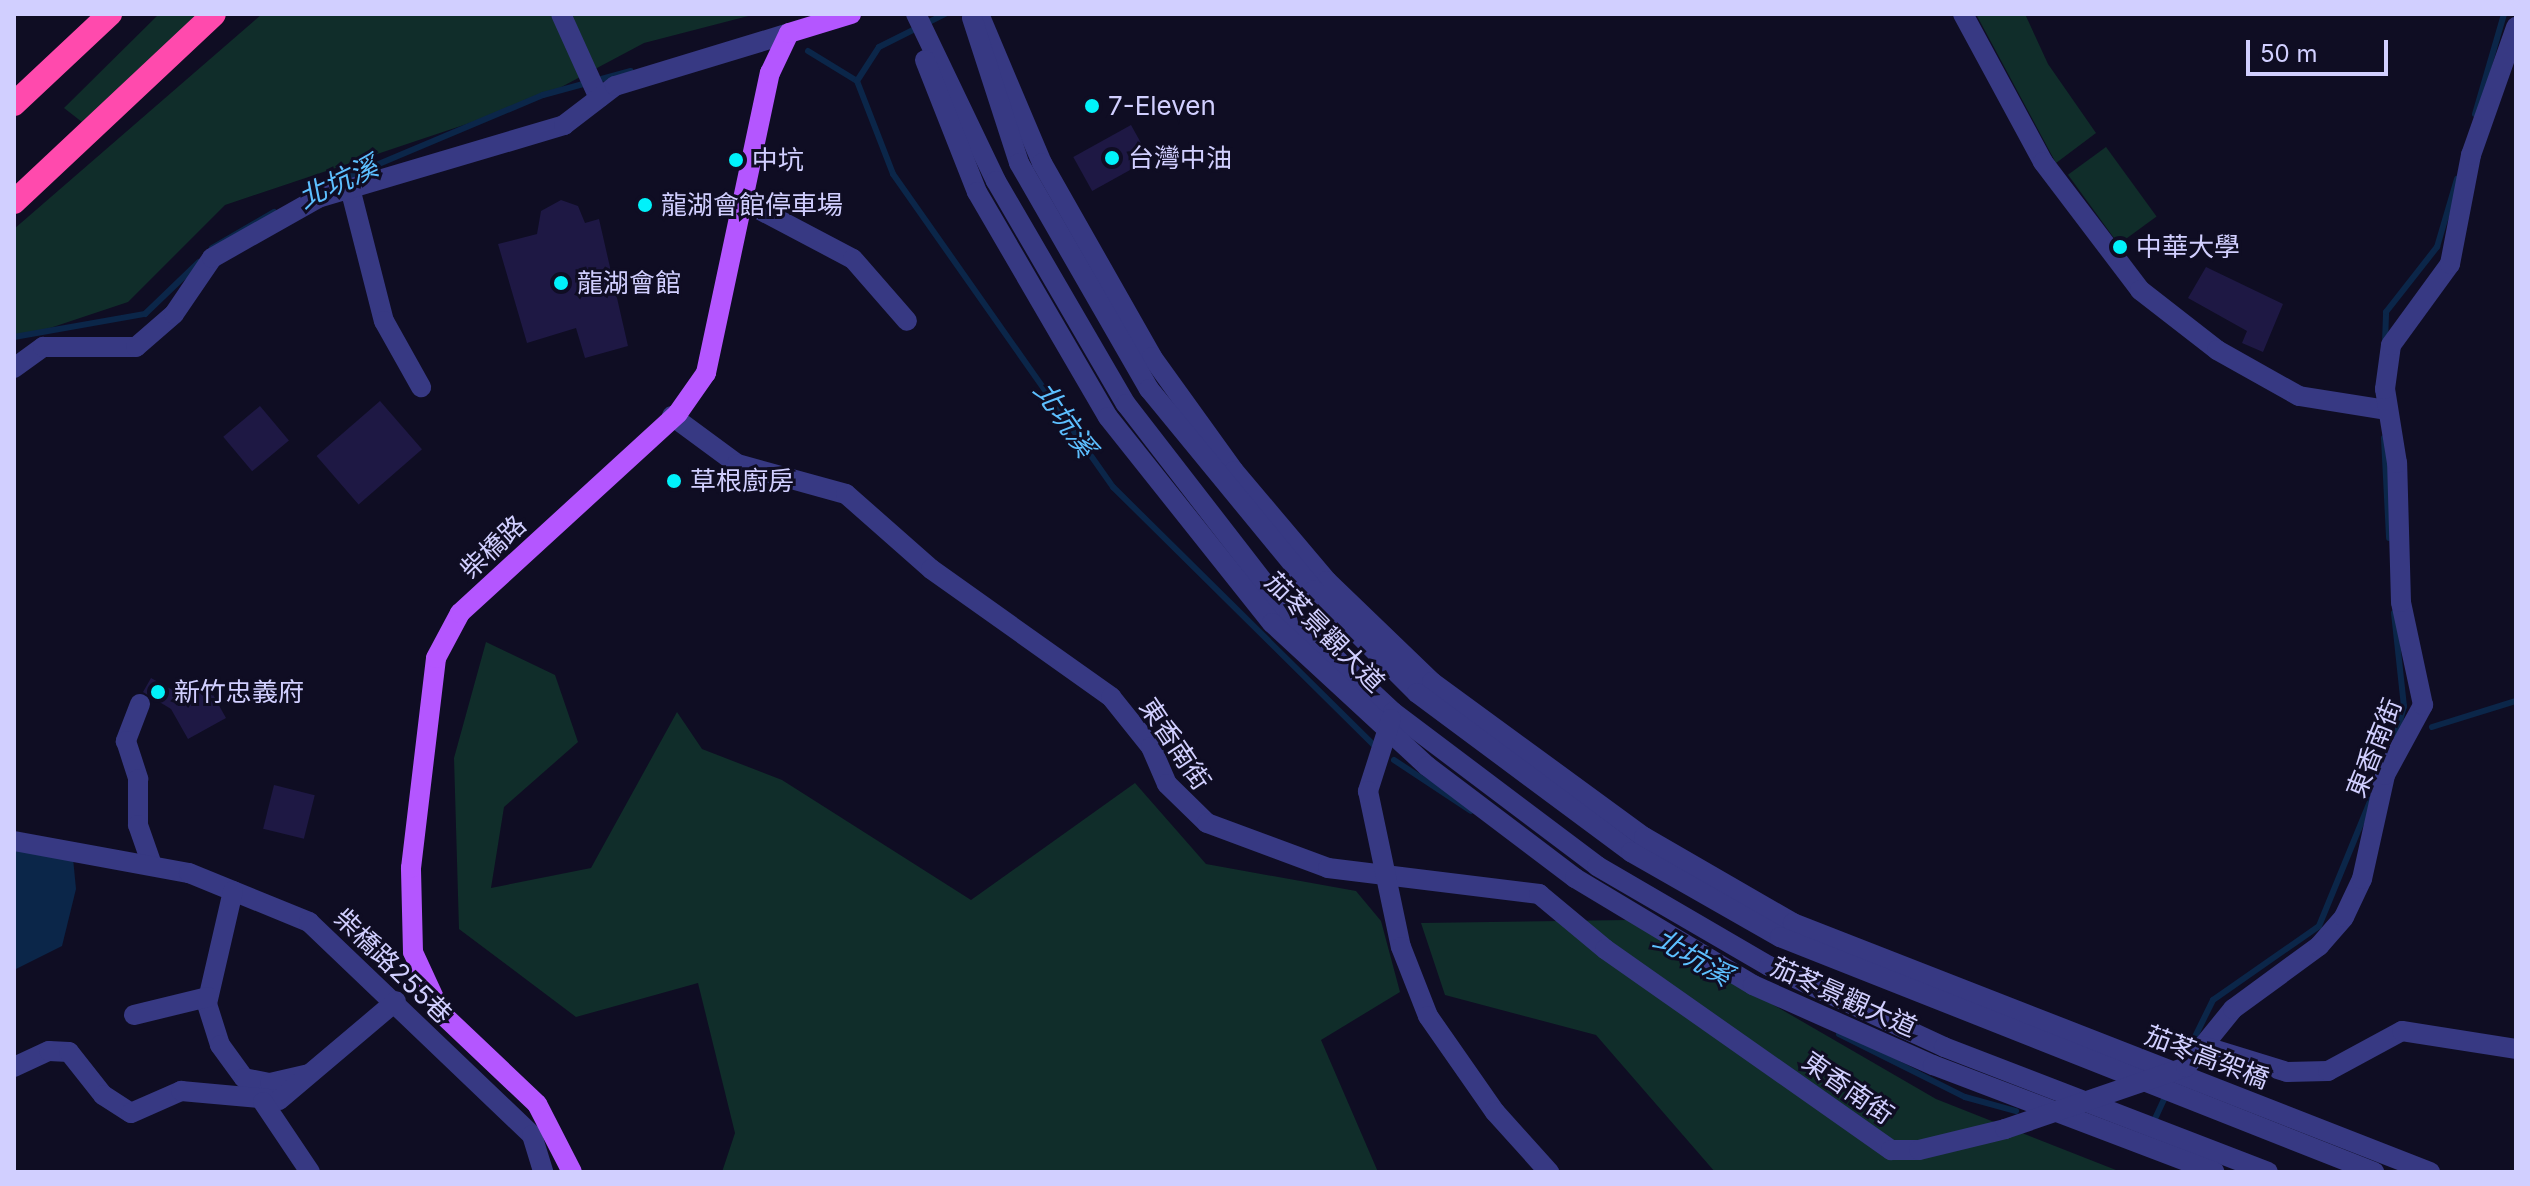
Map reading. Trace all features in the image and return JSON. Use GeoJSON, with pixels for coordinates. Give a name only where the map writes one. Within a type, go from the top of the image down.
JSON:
{"type":"FeatureCollection","features":[{"type":"Feature","properties":{"kind":"highway"},"geometry":{"type":"LineString","coordinates":[[14,104],[110,14]]}},
{"type":"Feature","properties":{"kind":"highway"},"geometry":{"type":"LineString","coordinates":[[14,202],[214,14]]}},
{"type":"Feature","properties":{"kind":"main road"},"geometry":{"type":"LineString","coordinates":[[789,33],[851,14]]}},
{"type":"Feature","properties":{"kind":"main road","name":"柴橋路"},"geometry":{"type":"LineString","coordinates":[[572,1172],[537,1104],[441,1013],[413,952],[418,789],[436,658],[460,613],[672,416],[706,373],[770,73],[789,33]]}},
{"type":"Feature","properties":{"kind":"street"},"geometry":{"type":"LineString","coordinates":[[561,14],[599,98]]}},
{"type":"Feature","properties":{"kind":"street","name":"茄苳景觀大道"},"geometry":{"type":"LineString","coordinates":[[915,14],[1068,314],[1181,482],[1289,615],[1390,721],[1597,866],[1769,966],[1944,1047],[2268,1172]]}},
{"type":"Feature","properties":{"kind":"street","name":"茄苳景觀大道"},"geometry":{"type":"LineString","coordinates":[[915,14],[977,192],[1048,324],[1108,417],[1272,623],[1575,878],[1753,985],[1933,1065],[2214,1172]]}},
{"type":"Feature","properties":{"kind":"street","name":"茄苳景觀大道"},"geometry":{"type":"LineString","coordinates":[[971,14],[1019,163],[1149,389],[1218,480],[1425,688],[1631,852],[1780,937],[1962,1000]]}},
{"type":"Feature","properties":{"kind":"street","name":"茄苳景觀大道"},"geometry":{"type":"LineString","coordinates":[[979,14],[1042,163],[1152,357],[1234,471],[1327,581],[1425,688],[1644,837],[1793,923],[1962,1000]]}},
{"type":"Feature","properties":{"kind":"street"},"geometry":{"type":"LineString","coordinates":[[1963,14],[2043,162],[2140,290],[2217,350],[2299,396],[2386,410]]}},
{"type":"Feature","properties":{"kind":"street","name":"東香南街"},"geometry":{"type":"LineString","coordinates":[[672,416],[737,464],[846,494],[931,569],[1111,697],[1190,812],[1328,868],[1539,894],[1605,949],[1891,1150],[2020,1124],[2186,1067],[2233,1009],[2319,946],[2344,917],[2362,879],[2385,775],[2423,705],[2401,602],[2397,463],[2386,410],[2391,345],[2450,264],[2471,155],[2516,27]]}},
{"type":"Feature","properties":{"kind":"street"},"geometry":{"type":"LineString","coordinates":[[14,368],[43,347],[136,347],[174,314],[212,258],[318,198],[564,125],[599,98],[628,82],[789,33]]}},
{"type":"Feature","properties":{"kind":"street"},"geometry":{"type":"LineString","coordinates":[[1042,163],[1097,303]]}},
{"type":"Feature","properties":{"kind":"street"},"geometry":{"type":"LineString","coordinates":[[350,188],[384,321],[421,387]]}},
{"type":"Feature","properties":{"kind":"street"},"geometry":{"type":"LineString","coordinates":[[743,201],[853,259],[907,321]]}},
{"type":"Feature","properties":{"kind":"street"},"geometry":{"type":"LineString","coordinates":[[1181,482],[1232,574]]}},
{"type":"Feature","properties":{"kind":"street"},"geometry":{"type":"LineString","coordinates":[[140,704],[126,741],[138,779],[138,825],[152,865]]}},
{"type":"Feature","properties":{"kind":"street"},"geometry":{"type":"LineString","coordinates":[[1390,721],[1368,791],[1383,877],[1428,1016],[1495,1112],[1549,1172]]}},
{"type":"Feature","properties":{"kind":"street"},"geometry":{"type":"LineString","coordinates":[[1644,837],[1692,887]]}},
{"type":"Feature","properties":{"kind":"street","name":"柴橋路255巷"},"geometry":{"type":"LineString","coordinates":[[14,841],[152,865],[233,891],[309,922],[396,1001],[532,1135],[543,1172]]}},
{"type":"Feature","properties":{"kind":"street"},"geometry":{"type":"LineString","coordinates":[[233,891],[208,997],[236,1072],[270,1083],[312,1073]]}},
{"type":"Feature","properties":{"kind":"street"},"geometry":{"type":"LineString","coordinates":[[134,1015],[208,997]]}},
{"type":"Feature","properties":{"kind":"street","name":"茄苳高架橋"},"geometry":{"type":"LineString","coordinates":[[1962,1000],[2374,1172]]}},
{"type":"Feature","properties":{"kind":"street","name":"茄苳高架橋"},"geometry":{"type":"LineString","coordinates":[[1962,1000],[2430,1172]]}},
{"type":"Feature","properties":{"kind":"street"},"geometry":{"type":"LineString","coordinates":[[14,1067],[49,1051],[69,1052],[103,1095],[131,1113],[181,1091],[263,1102],[292,1092],[396,1001]]}},
{"type":"Feature","properties":{"kind":"street"},"geometry":{"type":"LineString","coordinates":[[2203,1046],[2287,1072],[2328,1071],[2402,1031],[2516,1049]]}},
{"type":"Feature","properties":{"kind":"street"},"geometry":{"type":"LineString","coordinates":[[263,1102],[310,1172]]}},
{"type":"Feature","properties":{"kind":"green space"},"geometry":{"type":"Polygon","coordinates":[[[159,14],[201,14],[82,122],[64,108],[159,14]]]}},
{"type":"Feature","properties":{"kind":"green space"},"geometry":{"type":"Polygon","coordinates":[[[262,14],[756,14],[644,43],[535,101],[225,205],[128,302],[14,340],[14,229],[262,14]]]}},
{"type":"Feature","properties":{"kind":"green space"},"geometry":{"type":"Polygon","coordinates":[[[1976,14],[2025,14],[2048,64],[2096,133],[2056,163],[1976,14]]]}},
{"type":"Feature","properties":{"kind":"green space"},"geometry":{"type":"Polygon","coordinates":[[[2106,147],[2157,217],[2119,244],[2068,175],[2106,147]]]}},
{"type":"Feature","properties":{"kind":"green space"},"geometry":{"type":"Polygon","coordinates":[[[486,642],[555,675],[578,742],[504,807],[491,888],[591,868],[677,712],[702,749],[782,780],[971,900],[1135,783],[1206,864],[1356,891],[1381,921],[1400,992],[1321,1040],[1378,1172],[722,1172],[735,1133],[698,983],[576,1017],[459,929],[454,758],[486,642]]]}},
{"type":"Feature","properties":{"kind":"green space"},"geometry":{"type":"Polygon","coordinates":[[[1627,920],[1936,1099],[2121,1172],[1715,1172],[1596,1035],[1445,995],[1421,923],[1627,920]]]}},
{"type":"Feature","properties":{"kind":"water"},"geometry":{"type":"Polygon","coordinates":[[[14,849],[73,858],[76,889],[62,946],[14,970],[14,849]]]}},
{"type":"Feature","properties":{"kind":"building","name":"台灣中油"},"geometry":{"type":"Polygon","coordinates":[[[1131,125],[1150,159],[1092,191],[1073,157],[1131,125]]]}},
{"type":"Feature","properties":{"kind":"building","name":"龍湖會館"},"geometry":{"type":"Polygon","coordinates":[[[561,200],[578,206],[585,223],[599,219],[628,346],[585,358],[576,328],[527,343],[498,244],[537,234],[541,211],[561,200]]]}},
{"type":"Feature","properties":{"kind":"building"},"geometry":{"type":"Polygon","coordinates":[[[2206,267],[2283,304],[2263,352],[2242,343],[2247,331],[2188,298],[2206,267]]]}},
{"type":"Feature","properties":{"kind":"building"},"geometry":{"type":"Polygon","coordinates":[[[380,401],[422,449],[359,504],[317,456],[380,401]]]}},
{"type":"Feature","properties":{"kind":"building"},"geometry":{"type":"Polygon","coordinates":[[[260,406],[289,440],[252,471],[223,437],[260,406]]]}},
{"type":"Feature","properties":{"kind":"building"},"geometry":{"type":"Polygon","coordinates":[[[151,678],[185,697],[207,684],[226,718],[188,739],[171,709],[143,692],[151,678]]]}},
{"type":"Feature","properties":{"kind":"building"},"geometry":{"type":"Polygon","coordinates":[[[274,785],[315,795],[304,839],[263,829],[274,785]]]}},
{"type":"Feature","properties":{"kind":"waterway"},"geometry":{"type":"LineString","coordinates":[[857,81],[879,47],[945,14]]}},
{"type":"Feature","properties":{"kind":"waterway"},"geometry":{"type":"LineString","coordinates":[[2475,114],[2504,14]]}},
{"type":"Feature","properties":{"kind":"waterway","name":"北坑溪"},"geometry":{"type":"LineString","coordinates":[[808,51],[857,81],[893,174],[1113,487],[1378,749]]}},
{"type":"Feature","properties":{"kind":"waterway","name":"北坑溪"},"geometry":{"type":"LineString","coordinates":[[324,187],[543,95],[631,71]]}},
{"type":"Feature","properties":{"kind":"waterway"},"geometry":{"type":"LineString","coordinates":[[2385,343],[2386,312],[2437,247],[2457,179]]}},
{"type":"Feature","properties":{"kind":"waterway","name":"北坑溪"},"geometry":{"type":"LineString","coordinates":[[212,248],[274,212]]}},
{"type":"Feature","properties":{"kind":"waterway","name":"北坑溪"},"geometry":{"type":"LineString","coordinates":[[14,337],[145,314],[199,262]]}},
{"type":"Feature","properties":{"kind":"waterway"},"geometry":{"type":"LineString","coordinates":[[2384,438],[2389,538]]}},
{"type":"Feature","properties":{"kind":"waterway"},"geometry":{"type":"LineString","coordinates":[[2394,613],[2404,706],[2396,736]]}},
{"type":"Feature","properties":{"kind":"waterway"},"geometry":{"type":"LineString","coordinates":[[2432,727],[2516,701]]}},
{"type":"Feature","properties":{"kind":"waterway","name":"北坑溪"},"geometry":{"type":"LineString","coordinates":[[1394,760],[1471,811]]}},
{"type":"Feature","properties":{"kind":"waterway"},"geometry":{"type":"LineString","coordinates":[[2188,1051],[2213,1000],[2319,926],[2371,799]]}},
{"type":"Feature","properties":{"kind":"waterway","name":"北坑溪"},"geometry":{"type":"LineString","coordinates":[[1839,1034],[1965,1097],[2016,1111]]}},
{"type":"Feature","properties":{"kind":"waterway"},"geometry":{"type":"LineString","coordinates":[[2153,1123],[2167,1093]]}},
{"type":"Feature","properties":{"kind":"place","name":"7-Eleven"},"geometry":{"type":"Point","coordinates":[1092,106]}},
{"type":"Feature","properties":{"kind":"place","name":"台灣中油"},"geometry":{"type":"Point","coordinates":[1112,158]}},
{"type":"Feature","properties":{"kind":"place","name":"中坑"},"geometry":{"type":"Point","coordinates":[736,160]}},
{"type":"Feature","properties":{"kind":"place","name":"龍湖會館停車場"},"geometry":{"type":"Point","coordinates":[645,205]}},
{"type":"Feature","properties":{"kind":"place","name":"中華大學"},"geometry":{"type":"Point","coordinates":[2120,247]}},
{"type":"Feature","properties":{"kind":"place","name":"龍湖會館"},"geometry":{"type":"Point","coordinates":[561,283]}},
{"type":"Feature","properties":{"kind":"place","name":"草根廚房"},"geometry":{"type":"Point","coordinates":[674,481]}},
{"type":"Feature","properties":{"kind":"place","name":"新竹忠義府"},"geometry":{"type":"Point","coordinates":[158,692]}}]}
